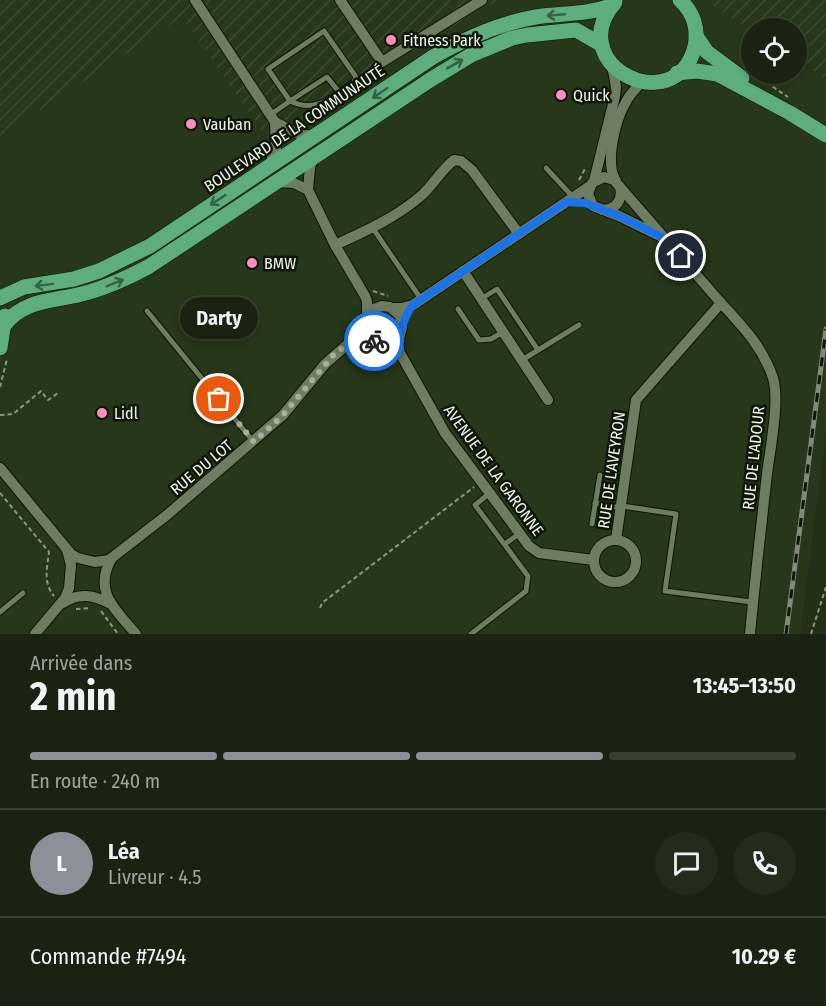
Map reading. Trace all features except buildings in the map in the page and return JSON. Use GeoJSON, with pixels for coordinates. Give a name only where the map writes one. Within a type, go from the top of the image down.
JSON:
{"type":"FeatureCollection","features":[{"type":"Feature","properties":{"kind":"main road"},"geometry":{"type":"LineString","coordinates":[[680,0],[692,15],[696,36],[707,52],[826,135]]}},
{"type":"Feature","properties":{"kind":"main road"},"geometry":{"type":"LineString","coordinates":[[615,2],[603,25],[603,45],[612,65],[626,76],[642,82],[658,82],[677,73],[697,71],[717,74],[790,112]]}},
{"type":"Feature","properties":{"kind":"main road","name":"BOULEVARD DE LA COMMUNAUTÉ"},"geometry":{"type":"LineString","coordinates":[[0,298],[24,287],[74,279],[112,265],[150,246],[433,57],[488,30],[535,17],[591,12],[615,2]]}},
{"type":"Feature","properties":{"kind":"main road","name":"BOULEVARD DE LA COMMUNAUTÉ"},"geometry":{"type":"LineString","coordinates":[[4,325],[14,314],[28,305],[88,293],[133,275],[161,259],[453,64],[493,46],[526,35],[567,30],[580,32],[603,45]]}},
{"type":"Feature","properties":{"kind":"main road"},"geometry":{"type":"LineString","coordinates":[[677,73],[690,58],[696,36]]}},
{"type":"Feature","properties":{"kind":"main road"},"geometry":{"type":"LineString","coordinates":[[0,305],[4,313],[3,354]]}},
{"type":"Feature","properties":{"kind":"street"},"geometry":{"type":"LineString","coordinates":[[195,0],[272,118],[298,134],[315,136]]}},
{"type":"Feature","properties":{"kind":"street"},"geometry":{"type":"LineString","coordinates":[[340,0],[382,62],[482,0]]}},
{"type":"Feature","properties":{"kind":"street"},"geometry":{"type":"LineString","coordinates":[[612,65],[616,87],[615,96],[588,197],[597,207],[610,209],[621,198],[618,184]]}},
{"type":"Feature","properties":{"kind":"street"},"geometry":{"type":"LineString","coordinates":[[642,82],[627,99],[618,123],[610,169],[618,184],[721,303]]}},
{"type":"Feature","properties":{"kind":"street"},"geometry":{"type":"LineString","coordinates":[[270,166],[276,149],[272,118]]}},
{"type":"Feature","properties":{"kind":"street"},"geometry":{"type":"LineString","coordinates":[[314,156],[310,167],[308,190],[335,245],[365,296],[368,306],[366,320],[368,333],[379,342],[394,340],[400,335]]}},
{"type":"Feature","properties":{"kind":"street"},"geometry":{"type":"LineString","coordinates":[[335,245],[406,208],[454,160],[461,160],[472,170],[519,234]]}},
{"type":"Feature","properties":{"kind":"street"},"geometry":{"type":"LineString","coordinates":[[366,320],[372,311],[387,307],[402,308],[417,302],[604,177],[618,184]]}},
{"type":"Feature","properties":{"kind":"street"},"geometry":{"type":"LineString","coordinates":[[275,182],[294,183],[308,190]]}},
{"type":"Feature","properties":{"kind":"street"},"geometry":{"type":"LineString","coordinates":[[570,199],[619,216],[668,240]]}},
{"type":"Feature","properties":{"kind":"street"},"geometry":{"type":"LineString","coordinates":[[463,271],[548,400]]}},
{"type":"Feature","properties":{"kind":"street"},"geometry":{"type":"LineString","coordinates":[[365,296],[399,314],[402,321]]}},
{"type":"Feature","properties":{"kind":"street"},"geometry":{"type":"LineString","coordinates":[[400,353],[398,344],[402,321],[417,302]]}},
{"type":"Feature","properties":{"kind":"street","name":"RUE DE L'AVEYRON"},"geometry":{"type":"LineString","coordinates":[[616,540],[637,398],[721,303]]}},
{"type":"Feature","properties":{"kind":"street","name":"RUE DE L'ADOUR"},"geometry":{"type":"LineString","coordinates":[[721,303],[750,334],[762,352],[774,380],[775,401],[750,634]]}},
{"type":"Feature","properties":{"kind":"street","name":"RUE DU LOT"},"geometry":{"type":"LineString","coordinates":[[112,558],[167,515],[283,415],[325,364],[361,332],[366,320]]}},
{"type":"Feature","properties":{"kind":"street"},"geometry":{"type":"LineString","coordinates":[[352,341],[363,339],[379,342],[400,353]]}},
{"type":"Feature","properties":{"kind":"street","name":"AVENUE DE LA GARONNE"},"geometry":{"type":"LineString","coordinates":[[400,353],[445,433],[530,546],[539,553],[594,560]]}},
{"type":"Feature","properties":{"kind":"street"},"geometry":{"type":"LineString","coordinates":[[0,468],[67,550],[75,556],[102,567],[105,594],[136,634]]}},
{"type":"Feature","properties":{"kind":"street"},"geometry":{"type":"LineString","coordinates":[[616,540],[629,546],[633,551],[636,566],[628,578],[615,583],[608,582],[597,573],[594,560],[604,543],[616,540]]}},
{"type":"Feature","properties":{"kind":"street"},"geometry":{"type":"LineString","coordinates":[[67,550],[70,557],[73,589],[111,604]]}},
{"type":"Feature","properties":{"kind":"street"},"geometry":{"type":"LineString","coordinates":[[62,604],[75,564],[112,558]]}},
{"type":"Feature","properties":{"kind":"street"},"geometry":{"type":"LineString","coordinates":[[34,634],[69,598],[98,593],[112,558]]}},
{"type":"Feature","properties":{"kind":"lane"},"geometry":{"type":"LineString","coordinates":[[324,31],[356,77],[354,82],[315,106],[290,101],[268,69],[324,31]]}},
{"type":"Feature","properties":{"kind":"lane"},"geometry":{"type":"LineString","coordinates":[[272,118],[290,101],[327,77],[339,92]]}},
{"type":"Feature","properties":{"kind":"lane"},"geometry":{"type":"LineString","coordinates":[[546,168],[570,199]]}},
{"type":"Feature","properties":{"kind":"lane"},"geometry":{"type":"LineString","coordinates":[[372,227],[417,302]]}},
{"type":"Feature","properties":{"kind":"lane"},"geometry":{"type":"LineString","coordinates":[[481,299],[497,289],[538,350]]}},
{"type":"Feature","properties":{"kind":"lane"},"geometry":{"type":"LineString","coordinates":[[458,309],[479,340],[491,339],[503,332]]}},
{"type":"Feature","properties":{"kind":"lane"},"geometry":{"type":"LineString","coordinates":[[147,311],[254,442]]}},
{"type":"Feature","properties":{"kind":"lane"},"geometry":{"type":"LineString","coordinates":[[522,360],[579,325]]}},
{"type":"Feature","properties":{"kind":"lane"},"geometry":{"type":"LineString","coordinates":[[592,524],[600,475]]}},
{"type":"Feature","properties":{"kind":"lane"},"geometry":{"type":"LineString","coordinates":[[471,634],[526,591],[528,576],[475,505],[490,493]]}},
{"type":"Feature","properties":{"kind":"lane"},"geometry":{"type":"LineString","coordinates":[[595,503],[676,514],[665,591],[752,602]]}},
{"type":"Feature","properties":{"kind":"lane"},"geometry":{"type":"LineString","coordinates":[[505,544],[520,533]]}},
{"type":"Feature","properties":{"kind":"lane"},"geometry":{"type":"LineString","coordinates":[[0,612],[23,593]]}},
{"type":"Feature","properties":{"kind":"path"},"geometry":{"type":"LineString","coordinates":[[0,387],[3,354]]}},
{"type":"Feature","properties":{"kind":"path"},"geometry":{"type":"LineString","coordinates":[[0,415],[13,414],[41,391],[48,400],[58,393]]}},
{"type":"Feature","properties":{"kind":"path"},"geometry":{"type":"LineString","coordinates":[[320,608],[322,603],[481,482]]}},
{"type":"Feature","properties":{"kind":"path"},"geometry":{"type":"LineString","coordinates":[[0,493],[49,552],[46,579],[49,590],[69,609],[98,608],[118,634]]}},
{"type":"Feature","properties":{"kind":"path"},"geometry":{"type":"LineString","coordinates":[[811,634],[826,587]]}},
{"type":"Feature","properties":{"kind":"shaded area"},"geometry":{"type":"Polygon","coordinates":[[[0,0],[506,0],[492,3],[268,139],[182,17],[0,136],[0,0]]]}},
{"type":"Feature","properties":{"kind":"shaded area"},"geometry":{"type":"Polygon","coordinates":[[[506,0],[704,0],[741,24],[741,84],[807,84],[807,67],[826,79],[826,436],[800,634],[0,634],[0,136],[182,16],[493,3],[506,0]]]}},
{"type":"Feature","properties":{"kind":"shaded area"},"geometry":{"type":"Polygon","coordinates":[[[704,0],[826,0],[826,79],[807,67],[807,18],[741,18],[741,24],[704,0]]]}},
{"type":"Feature","properties":{"kind":"railway"},"geometry":{"type":"LineString","coordinates":[[786,634],[826,329]]}},
{"type":"Feature","properties":{"kind":"way so far"},"geometry":{"type":"LineString","coordinates":[[219,399],[254,442],[283,415],[335,353],[358,339],[374,341]]}},
{"type":"Feature","properties":{"kind":"place","name":"Fitness Park"},"geometry":{"type":"Point","coordinates":[391,40]}},
{"type":"Feature","properties":{"kind":"place","name":"Quick"},"geometry":{"type":"Point","coordinates":[561,95]}},
{"type":"Feature","properties":{"kind":"place","name":"Vauban"},"geometry":{"type":"Point","coordinates":[191,124]}},
{"type":"Feature","properties":{"kind":"place","name":"BMW"},"geometry":{"type":"Point","coordinates":[252,263]}},
{"type":"Feature","properties":{"kind":"place","name":"Darty"},"geometry":{"type":"Point","coordinates":[219,399]}},
{"type":"Feature","properties":{"kind":"place","name":"Lidl"},"geometry":{"type":"Point","coordinates":[102,413]}},
{"type":"Feature","properties":{"kind":"route"},"geometry":{"type":"LineString","coordinates":[[374,341],[386,343],[394,340],[400,335],[402,321],[413,305],[566,202],[585,203],[619,216],[668,240],[681,256]]}}]}
